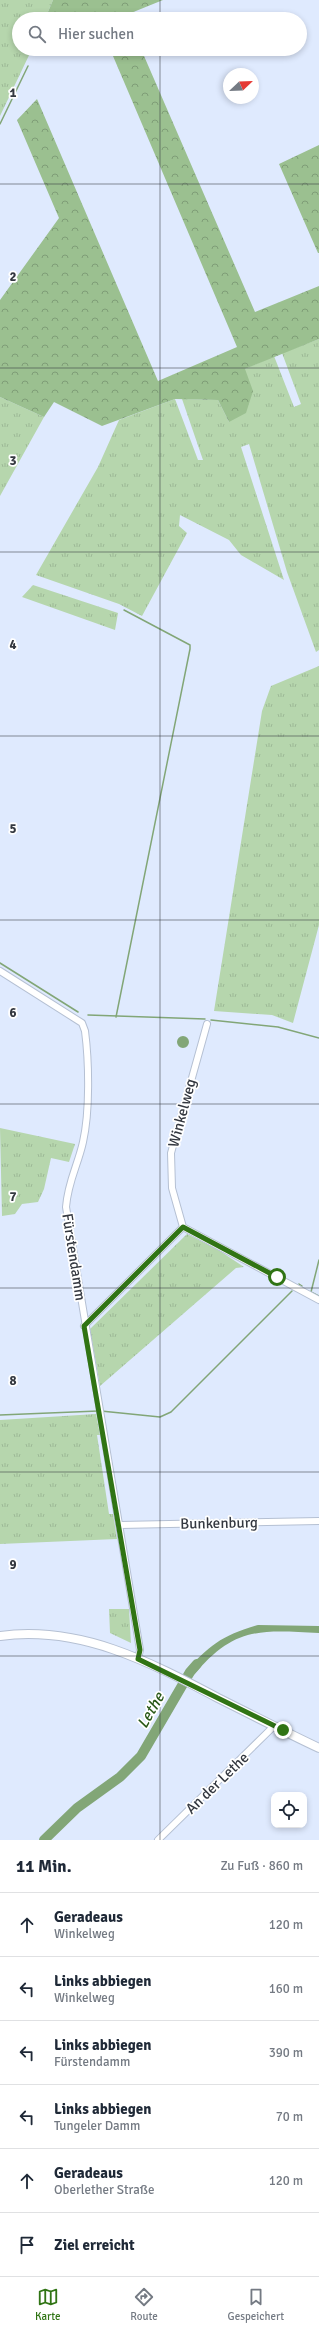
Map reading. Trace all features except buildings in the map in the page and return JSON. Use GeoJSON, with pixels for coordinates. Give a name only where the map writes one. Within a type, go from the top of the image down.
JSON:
{"type":"FeatureCollection","features":[{"type":"Feature","properties":{"kind":"street","name":"Fürstendamm"},"geometry":{"type":"LineString","coordinates":[[0,970],[82,1023],[86,1031],[87,1111],[84,1134],[67,1188],[66,1206],[84,1326],[101,1414],[140,1650],[138,1659]]}},
{"type":"Feature","properties":{"kind":"street","name":"Winkelweg"},"geometry":{"type":"LineString","coordinates":[[183,1227],[172,1188],[171,1153],[207,1024]]}},
{"type":"Feature","properties":{"kind":"street"},"geometry":{"type":"LineString","coordinates":[[84,1326],[183,1227],[319,1300]]}},
{"type":"Feature","properties":{"kind":"street","name":"Bunkenburg"},"geometry":{"type":"LineString","coordinates":[[120,1525],[319,1521]]}},
{"type":"Feature","properties":{"kind":"street"},"geometry":{"type":"LineString","coordinates":[[0,1636],[51,1634],[75,1638],[105,1646],[178,1677],[319,1748]]}},
{"type":"Feature","properties":{"kind":"street","name":"An der Lethe"},"geometry":{"type":"LineString","coordinates":[[158,1840],[274,1726]]}},
{"type":"Feature","properties":{"kind":"green space"},"geometry":{"type":"Polygon","coordinates":[[[0,0],[53,0],[48,12],[12,12],[12,56],[29,56],[0,116],[0,0]]]}},
{"type":"Feature","properties":{"kind":"green space"},"geometry":{"type":"Polygon","coordinates":[[[53,0],[163,0],[133,12],[48,12],[53,0]]]}},
{"type":"Feature","properties":{"kind":"green space"},"geometry":{"type":"Polygon","coordinates":[[[113,56],[144,56],[255,312],[319,286],[319,339],[245,369],[253,391],[246,413],[229,422],[218,400],[175,399],[102,426],[54,402],[44,417],[0,397],[0,300],[59,218],[17,120],[37,99],[158,381],[237,347],[113,56]]]}},
{"type":"Feature","properties":{"kind":"green space"},"geometry":{"type":"Polygon","coordinates":[[[319,145],[319,253],[318,253],[279,164],[319,145]]]}},
{"type":"Feature","properties":{"kind":"green space"},"geometry":{"type":"Polygon","coordinates":[[[319,339],[319,650],[316,652],[287,572],[249,444],[241,447],[284,580],[241,555],[229,540],[180,515],[179,526],[187,533],[142,616],[119,604],[36,575],[98,467],[119,420],[175,399],[198,460],[203,460],[182,399],[218,400],[229,422],[245,369],[274,356],[294,407],[301,404],[282,353],[319,339]]]}},
{"type":"Feature","properties":{"kind":"green space"},"geometry":{"type":"Polygon","coordinates":[[[0,397],[44,417],[0,496],[0,397]]]}},
{"type":"Feature","properties":{"kind":"green space"},"geometry":{"type":"Polygon","coordinates":[[[33,585],[118,613],[115,630],[22,597],[33,585]]]}},
{"type":"Feature","properties":{"kind":"green space"},"geometry":{"type":"Polygon","coordinates":[[[319,666],[319,925],[293,1023],[272,1015],[214,1011],[262,711],[271,686],[319,666]]]}},
{"type":"Feature","properties":{"kind":"green space"},"geometry":{"type":"Polygon","coordinates":[[[0,1128],[75,1144],[69,1162],[51,1158],[44,1189],[38,1202],[22,1204],[15,1214],[2,1216],[0,1128]]]}},
{"type":"Feature","properties":{"kind":"green space"},"geometry":{"type":"Polygon","coordinates":[[[187,1234],[217,1249],[244,1267],[236,1268],[100,1386],[90,1329],[187,1234]]]}},
{"type":"Feature","properties":{"kind":"green space"},"geometry":{"type":"Polygon","coordinates":[[[96,1414],[100,1435],[97,1435],[109,1514],[113,1514],[117,1539],[0,1544],[0,1420],[96,1414]]]}},
{"type":"Feature","properties":{"kind":"green space"},"geometry":{"type":"Polygon","coordinates":[[[109,1609],[129,1609],[131,1643],[110,1633],[109,1609]]]}},
{"type":"Feature","properties":{"kind":"shaded area"},"geometry":{"type":"Polygon","coordinates":[[[181,1036],[185,1036],[189,1042],[185,1048],[181,1048],[177,1044],[177,1040],[181,1036]]]}},
{"type":"Feature","properties":{"kind":"shaded area"},"geometry":{"type":"Polygon","coordinates":[[[258,1625],[319,1626],[319,1633],[263,1632],[248,1635],[234,1640],[221,1649],[192,1677],[184,1673],[209,1648],[234,1633],[258,1625]]]}},
{"type":"Feature","properties":{"kind":"waterway"},"geometry":{"type":"LineString","coordinates":[[0,124],[28,66]]}},
{"type":"Feature","properties":{"kind":"waterway"},"geometry":{"type":"LineString","coordinates":[[116,1017],[190,649],[190,645],[124,610]]}},
{"type":"Feature","properties":{"kind":"waterway"},"geometry":{"type":"LineString","coordinates":[[0,963],[78,1012]]}},
{"type":"Feature","properties":{"kind":"waterway"},"geometry":{"type":"LineString","coordinates":[[88,1015],[205,1019]]}},
{"type":"Feature","properties":{"kind":"waterway"},"geometry":{"type":"LineString","coordinates":[[211,1020],[278,1027],[319,1038]]}},
{"type":"Feature","properties":{"kind":"waterway"},"geometry":{"type":"LineString","coordinates":[[319,1260],[311,1292],[319,1296]]}},
{"type":"Feature","properties":{"kind":"waterway"},"geometry":{"type":"LineString","coordinates":[[101,1411],[160,1417],[171,1412],[292,1291]]}},
{"type":"Feature","properties":{"kind":"waterway"},"geometry":{"type":"LineString","coordinates":[[0,1415],[98,1411]]}},
{"type":"Feature","properties":{"kind":"waterway","name":"Lethe"},"geometry":{"type":"LineString","coordinates":[[44,1840],[77,1808],[120,1777],[141,1756],[190,1672],[197,1664]]}},
{"type":"Feature","properties":{"kind":"route"},"geometry":{"type":"LineString","coordinates":[[277,1277],[183,1227],[84,1326],[120,1525],[140,1650],[138,1659],[178,1677],[283,1730]]}}]}
